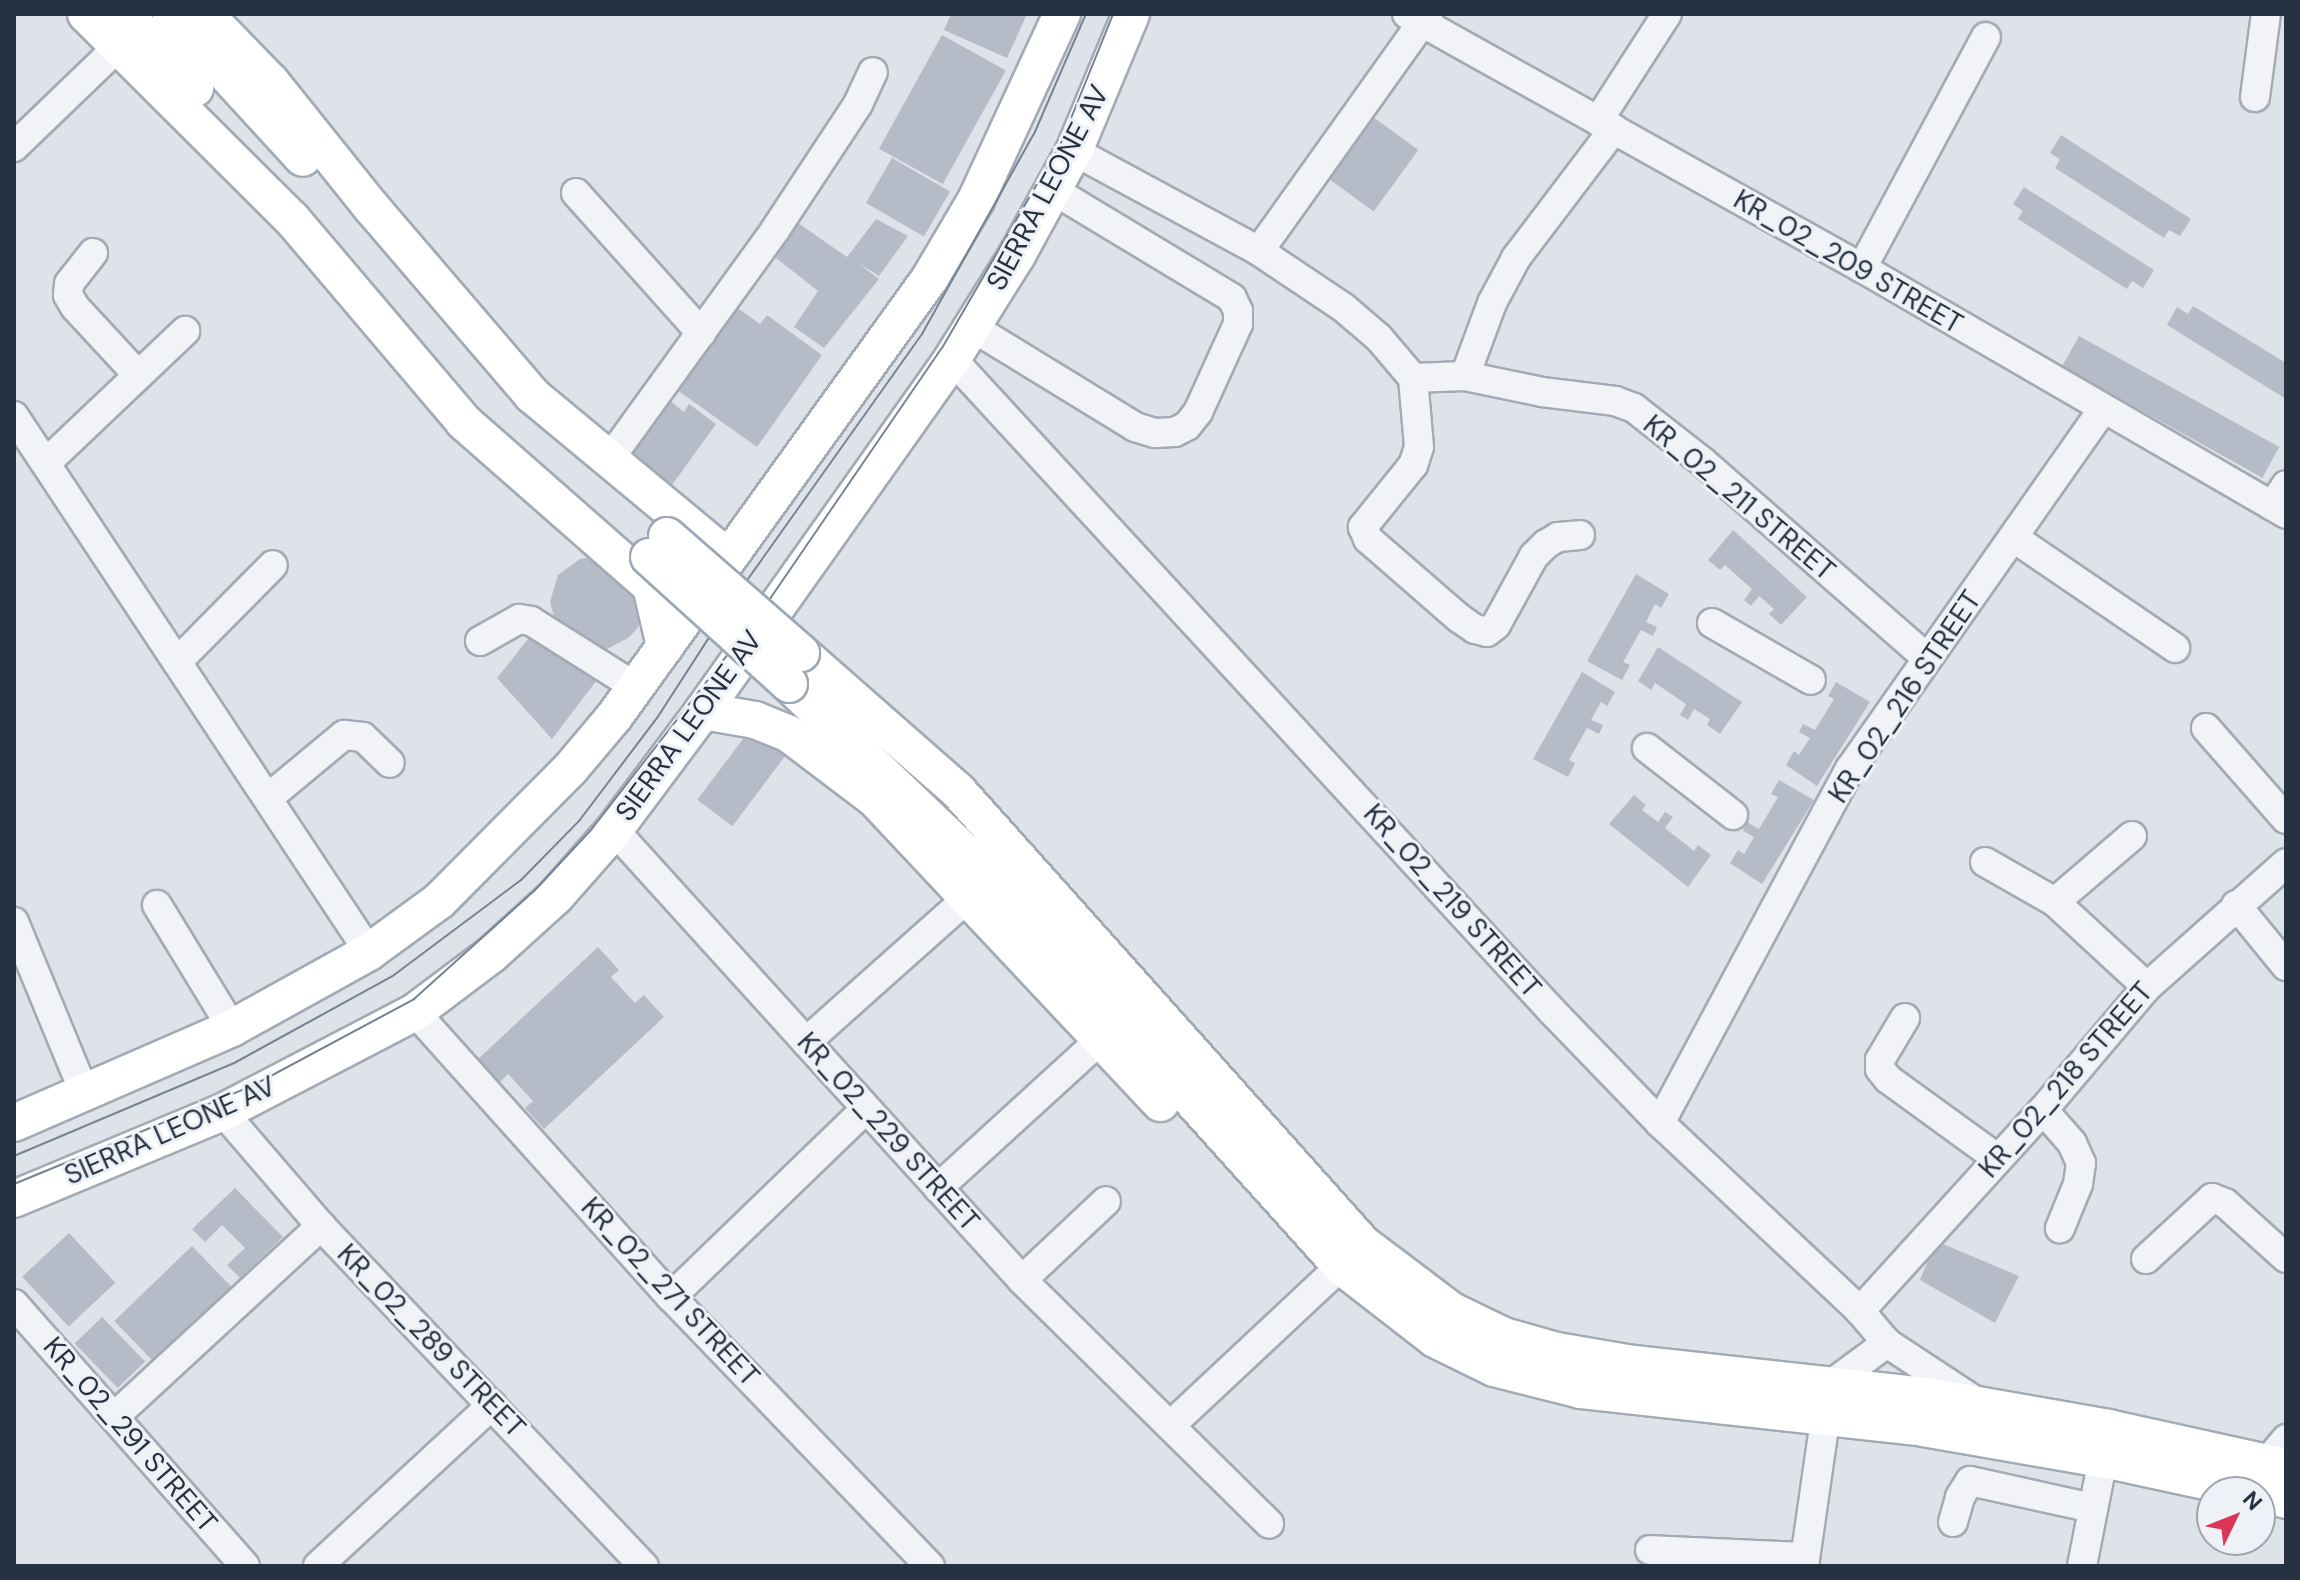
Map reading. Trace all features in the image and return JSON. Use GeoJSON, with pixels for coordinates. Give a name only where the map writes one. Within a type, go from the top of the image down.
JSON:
{"type":"FeatureCollection","features":[{"type":"Feature","properties":{"kind":"main road"},"geometry":{"type":"LineString","coordinates":[[86,14],[122,29],[318,223],[478,409],[658,546]]}},
{"type":"Feature","properties":{"kind":"main road"},"geometry":{"type":"LineString","coordinates":[[171,14],[346,204],[493,377],[658,546],[795,668],[958,791],[1363,1244],[1452,1311],[1504,1336],[1557,1351],[1828,1401],[1923,1428],[2103,1459],[2271,1471]]}},
{"type":"Feature","properties":{"kind":"main road"},"geometry":{"type":"LineString","coordinates":[[205,14],[271,82],[372,208],[532,395],[728,558]]}},
{"type":"Feature","properties":{"kind":"main road","name":"SIERRA LEONE AV"},"geometry":{"type":"LineString","coordinates":[[14,1123],[232,1028],[369,952],[439,901],[571,768],[636,687],[930,278],[976,200],[1062,14]]}},
{"type":"Feature","properties":{"kind":"main road","name":"SIERRA LEONE AV"},"geometry":{"type":"LineString","coordinates":[[14,1199],[223,1112],[415,1012],[491,955],[555,897],[614,830],[703,711],[952,359],[1074,151],[1131,14]]}},
{"type":"Feature","properties":{"kind":"main road"},"geometry":{"type":"LineString","coordinates":[[122,29],[292,219],[464,422],[651,586],[665,646]]}},
{"type":"Feature","properties":{"kind":"main road"},"geometry":{"type":"LineString","coordinates":[[794,580],[795,609],[800,625],[997,806],[1280,1120],[1302,1149],[1317,1179],[1321,1198]]}},
{"type":"Feature","properties":{"kind":"main road"},"geometry":{"type":"LineString","coordinates":[[795,668],[991,877],[1341,1266],[1435,1339],[1494,1368],[1581,1390],[1828,1401],[1927,1396],[2108,1428],[2271,1471],[2286,1500]]}},
{"type":"Feature","properties":{"kind":"main road"},"geometry":{"type":"LineString","coordinates":[[703,711],[755,720],[789,734],[894,816],[1206,1156],[1255,1191],[1279,1198]]}},
{"type":"Feature","properties":{"kind":"street"},"geometry":{"type":"LineString","coordinates":[[1465,376],[1492,303],[1516,258],[1606,125],[1667,14]]}},
{"type":"Feature","properties":{"kind":"street"},"geometry":{"type":"LineString","coordinates":[[2255,97],[2266,14]]}},
{"type":"Feature","properties":{"kind":"street"},"geometry":{"type":"LineString","coordinates":[[1259,251],[1419,17]]}},
{"type":"Feature","properties":{"kind":"street","name":"KR_02_209 STREET"},"geometry":{"type":"LineString","coordinates":[[1419,17],[1862,268],[2102,410],[2281,502]]}},
{"type":"Feature","properties":{"kind":"street"},"geometry":{"type":"LineString","coordinates":[[14,147],[122,29]]}},
{"type":"Feature","properties":{"kind":"street"},"geometry":{"type":"LineString","coordinates":[[1862,268],[1986,37]]}},
{"type":"Feature","properties":{"kind":"street"},"geometry":{"type":"LineString","coordinates":[[608,461],[701,333],[850,116],[873,72]]}},
{"type":"Feature","properties":{"kind":"street"},"geometry":{"type":"LineString","coordinates":[[1074,151],[1259,251],[1344,308],[1379,338],[1413,378],[1419,447],[1408,472],[1363,527],[1368,539],[1459,618],[1475,629],[1487,632],[1496,625],[1540,550],[1558,537],[1580,535]]}},
{"type":"Feature","properties":{"kind":"street"},"geometry":{"type":"LineString","coordinates":[[972,327],[1135,427],[1155,433],[1175,432],[1187,426],[1198,412],[1238,324],[1238,311],[1232,298],[1053,190]]}},
{"type":"Feature","properties":{"kind":"street"},"geometry":{"type":"LineString","coordinates":[[576,193],[701,333]]}},
{"type":"Feature","properties":{"kind":"street"},"geometry":{"type":"LineString","coordinates":[[93,253],[69,284],[68,295],[75,307],[138,375]]}},
{"type":"Feature","properties":{"kind":"street"},"geometry":{"type":"LineString","coordinates":[[46,463],[185,331]]}},
{"type":"Feature","properties":{"kind":"street","name":"KR_02_219 STREET"},"geometry":{"type":"LineString","coordinates":[[952,359],[1552,1011],[1660,1123],[1860,1311],[1887,1343],[1984,1407]]}},
{"type":"Feature","properties":{"kind":"street","name":"KR_02_211 STREET"},"geometry":{"type":"LineString","coordinates":[[1413,378],[1465,376],[1542,392],[1615,401],[1634,408],[1703,462],[1926,657]]}},
{"type":"Feature","properties":{"kind":"street","name":"KR_02_216 STREET"},"geometry":{"type":"LineString","coordinates":[[1660,1123],[1850,769],[2102,410]]}},
{"type":"Feature","properties":{"kind":"street"},"geometry":{"type":"LineString","coordinates":[[14,416],[369,952]]}},
{"type":"Feature","properties":{"kind":"street"},"geometry":{"type":"LineString","coordinates":[[2014,538],[2175,648]]}},
{"type":"Feature","properties":{"kind":"street"},"geometry":{"type":"LineString","coordinates":[[177,662],[273,565]]}},
{"type":"Feature","properties":{"kind":"street"},"geometry":{"type":"LineString","coordinates":[[480,641],[519,619],[531,621],[636,687]]}},
{"type":"Feature","properties":{"kind":"street"},"geometry":{"type":"LineString","coordinates":[[1712,623],[1811,680]]}},
{"type":"Feature","properties":{"kind":"street"},"geometry":{"type":"LineString","coordinates":[[2206,728],[2286,819]]}},
{"type":"Feature","properties":{"kind":"street"},"geometry":{"type":"LineString","coordinates":[[268,798],[344,735],[363,737],[390,763]]}},
{"type":"Feature","properties":{"kind":"street"},"geometry":{"type":"LineString","coordinates":[[1647,748],[1733,815]]}},
{"type":"Feature","properties":{"kind":"street","name":"KR_02_229 STREET"},"geometry":{"type":"LineString","coordinates":[[614,830],[1022,1280],[1269,1524]]}},
{"type":"Feature","properties":{"kind":"street"},"geometry":{"type":"LineString","coordinates":[[2055,902],[2132,836]]}},
{"type":"Feature","properties":{"kind":"street"},"geometry":{"type":"LineString","coordinates":[[1985,862],[2055,902],[2147,987]]}},
{"type":"Feature","properties":{"kind":"street","name":"KR_02_218 STREET"},"geometry":{"type":"LineString","coordinates":[[1860,1311],[2043,1110],[2147,987],[2286,863]]}},
{"type":"Feature","properties":{"kind":"street"},"geometry":{"type":"LineString","coordinates":[[806,1042],[970,896]]}},
{"type":"Feature","properties":{"kind":"street"},"geometry":{"type":"LineString","coordinates":[[157,905],[232,1028]]}},
{"type":"Feature","properties":{"kind":"street"},"geometry":{"type":"LineString","coordinates":[[2236,905],[2286,966]]}},
{"type":"Feature","properties":{"kind":"street"},"geometry":{"type":"LineString","coordinates":[[14,922],[84,1092]]}},
{"type":"Feature","properties":{"kind":"street","name":"KR_02_271 STREET"},"geometry":{"type":"LineString","coordinates":[[415,1012],[671,1297],[930,1566]]}},
{"type":"Feature","properties":{"kind":"street"},"geometry":{"type":"LineString","coordinates":[[1905,1018],[1880,1060],[1880,1069],[1888,1079],[1998,1159]]}},
{"type":"Feature","properties":{"kind":"street"},"geometry":{"type":"LineString","coordinates":[[938,1188],[1100,1040]]}},
{"type":"Feature","properties":{"kind":"street"},"geometry":{"type":"LineString","coordinates":[[671,1297],[866,1109]]}},
{"type":"Feature","properties":{"kind":"street"},"geometry":{"type":"LineString","coordinates":[[2043,1110],[2072,1143],[2081,1163],[2078,1184],[2060,1228]]}},
{"type":"Feature","properties":{"kind":"street","name":"KR_02_289 STREET"},"geometry":{"type":"LineString","coordinates":[[223,1112],[321,1226],[644,1566]]}},
{"type":"Feature","properties":{"kind":"street"},"geometry":{"type":"LineString","coordinates":[[2146,1259],[2212,1198],[2225,1203],[2286,1258]]}},
{"type":"Feature","properties":{"kind":"street"},"geometry":{"type":"LineString","coordinates":[[1022,1280],[1106,1201]]}},
{"type":"Feature","properties":{"kind":"street"},"geometry":{"type":"LineString","coordinates":[[114,1417],[321,1226]]}},
{"type":"Feature","properties":{"kind":"street"},"geometry":{"type":"LineString","coordinates":[[1171,1425],[1222,1381],[1341,1266]]}},
{"type":"Feature","properties":{"kind":"street","name":"KR_02_291 STREET"},"geometry":{"type":"LineString","coordinates":[[14,1304],[245,1566]]}},
{"type":"Feature","properties":{"kind":"street"},"geometry":{"type":"LineString","coordinates":[[1650,1550],[1805,1562],[1828,1401],[1887,1343]]}},
{"type":"Feature","properties":{"kind":"street"},"geometry":{"type":"LineString","coordinates":[[318,1566],[492,1405]]}},
{"type":"Feature","properties":{"kind":"street"},"geometry":{"type":"LineString","coordinates":[[2082,1566],[2103,1459]]}},
{"type":"Feature","properties":{"kind":"street"},"geometry":{"type":"LineString","coordinates":[[1953,1522],[1960,1497],[1970,1481],[2093,1508]]}},
{"type":"Feature","properties":{"kind":"building"},"geometry":{"type":"Polygon","coordinates":[[[951,14],[1027,14],[1007,58],[944,30],[951,14]]]}},
{"type":"Feature","properties":{"kind":"building"},"geometry":{"type":"Polygon","coordinates":[[[942,35],[1006,70],[943,184],[879,149],[942,35]]]}},
{"type":"Feature","properties":{"kind":"building"},"geometry":{"type":"Polygon","coordinates":[[[1373,117],[1418,150],[1374,211],[1328,178],[1373,117]]]}},
{"type":"Feature","properties":{"kind":"building"},"geometry":{"type":"Polygon","coordinates":[[[2061,135],[2191,219],[2180,236],[2169,230],[2164,238],[2055,168],[2060,159],[2050,153],[2061,135]]]}},
{"type":"Feature","properties":{"kind":"building"},"geometry":{"type":"Polygon","coordinates":[[[892,158],[950,192],[924,237],[866,203],[892,158]]]}},
{"type":"Feature","properties":{"kind":"building"},"geometry":{"type":"Polygon","coordinates":[[[2024,187],[2154,270],[2143,288],[2132,281],[2127,289],[2018,219],[2023,211],[2013,204],[2024,187]]]}},
{"type":"Feature","properties":{"kind":"building"},"geometry":{"type":"Polygon","coordinates":[[[876,219],[908,236],[879,276],[858,263],[879,279],[824,348],[794,327],[818,291],[776,258],[798,223],[847,257],[876,219]]]}},
{"type":"Feature","properties":{"kind":"building"},"geometry":{"type":"Polygon","coordinates":[[[732,304],[760,324],[767,315],[822,355],[757,447],[673,387],[732,304]]]}},
{"type":"Feature","properties":{"kind":"building"},"geometry":{"type":"Polygon","coordinates":[[[2193,306],[2286,363],[2286,399],[2167,325],[2177,307],[2188,314],[2193,306]]]}},
{"type":"Feature","properties":{"kind":"building"},"geometry":{"type":"Polygon","coordinates":[[[2079,336],[2279,447],[2262,478],[2062,367],[2079,336]]]}},
{"type":"Feature","properties":{"kind":"building"},"geometry":{"type":"Polygon","coordinates":[[[669,400],[684,412],[689,404],[716,424],[664,496],[622,465],[669,400]]]}},
{"type":"Feature","properties":{"kind":"building"},"geometry":{"type":"Polygon","coordinates":[[[1733,530],[1807,597],[1781,625],[1769,614],[1774,609],[1759,596],[1751,606],[1744,600],[1752,589],[1725,565],[1720,570],[1708,560],[1733,530]]]}},
{"type":"Feature","properties":{"kind":"building"},"geometry":{"type":"Polygon","coordinates":[[[594,556],[642,592],[642,617],[637,629],[628,638],[605,650],[591,650],[557,628],[550,602],[558,575],[580,559],[594,556]]]}},
{"type":"Feature","properties":{"kind":"building"},"geometry":{"type":"Polygon","coordinates":[[[1636,574],[1669,594],[1661,608],[1655,604],[1646,622],[1657,627],[1653,636],[1641,630],[1623,662],[1630,665],[1622,680],[1587,661],[1636,574]]]}},
{"type":"Feature","properties":{"kind":"building"},"geometry":{"type":"Polygon","coordinates":[[[536,629],[600,676],[552,739],[497,678],[536,629]]]}},
{"type":"Feature","properties":{"kind":"building"},"geometry":{"type":"Polygon","coordinates":[[[1658,647],[1742,702],[1720,734],[1707,725],[1710,719],[1694,709],[1688,720],[1680,715],[1686,704],[1655,683],[1651,690],[1638,681],[1658,647]]]}},
{"type":"Feature","properties":{"kind":"building"},"geometry":{"type":"Polygon","coordinates":[[[1582,672],[1615,692],[1607,706],[1601,702],[1591,720],[1603,725],[1599,734],[1587,728],[1569,760],[1575,763],[1568,777],[1533,759],[1582,672]]]}},
{"type":"Feature","properties":{"kind":"building"},"geometry":{"type":"Polygon","coordinates":[[[1836,682],[1870,702],[1817,786],[1786,765],[1794,751],[1799,755],[1810,738],[1799,732],[1803,724],[1815,730],[1834,699],[1828,696],[1836,682]]]}},
{"type":"Feature","properties":{"kind":"building"},"geometry":{"type":"Polygon","coordinates":[[[752,727],[787,753],[732,826],[697,800],[752,727]]]}},
{"type":"Feature","properties":{"kind":"building"},"geometry":{"type":"Polygon","coordinates":[[[1779,780],[1814,800],[1762,884],[1730,863],[1738,850],[1744,854],[1754,837],[1743,831],[1747,822],[1759,829],[1778,797],[1771,794],[1779,780]]]}},
{"type":"Feature","properties":{"kind":"building"},"geometry":{"type":"Polygon","coordinates":[[[1634,795],[1646,805],[1642,810],[1658,822],[1665,812],[1673,817],[1665,828],[1694,851],[1698,845],[1711,855],[1688,887],[1609,824],[1634,795]]]}},
{"type":"Feature","properties":{"kind":"building"},"geometry":{"type":"Polygon","coordinates":[[[598,947],[619,970],[611,977],[635,1003],[644,995],[664,1017],[544,1129],[525,1108],[533,1101],[508,1074],[500,1082],[478,1059],[598,947]]]}},
{"type":"Feature","properties":{"kind":"building"},"geometry":{"type":"Polygon","coordinates":[[[235,1188],[283,1237],[240,1278],[227,1265],[245,1248],[222,1225],[205,1242],[192,1229],[235,1188]]]}},
{"type":"Feature","properties":{"kind":"building"},"geometry":{"type":"Polygon","coordinates":[[[69,1233],[115,1283],[69,1326],[22,1277],[69,1233]]]}},
{"type":"Feature","properties":{"kind":"building"},"geometry":{"type":"Polygon","coordinates":[[[1936,1241],[2019,1276],[1995,1323],[1920,1280],[1936,1241]]]}},
{"type":"Feature","properties":{"kind":"building"},"geometry":{"type":"Polygon","coordinates":[[[192,1246],[235,1291],[157,1366],[114,1321],[192,1246]]]}},
{"type":"Feature","properties":{"kind":"building"},"geometry":{"type":"Polygon","coordinates":[[[102,1317],[145,1362],[118,1388],[75,1343],[102,1317]]]}},
{"type":"Feature","properties":{"kind":"tram line"},"geometry":{"type":"LineString","coordinates":[[14,1156],[236,1062],[394,975],[521,880],[579,821],[657,718],[738,593],[922,334],[1034,134],[1086,14]]}},
{"type":"Feature","properties":{"kind":"tram line"},"geometry":{"type":"LineString","coordinates":[[14,1184],[252,1086],[414,999],[534,891],[591,830],[763,609],[942,348],[1061,143],[1113,14]]}}]}
